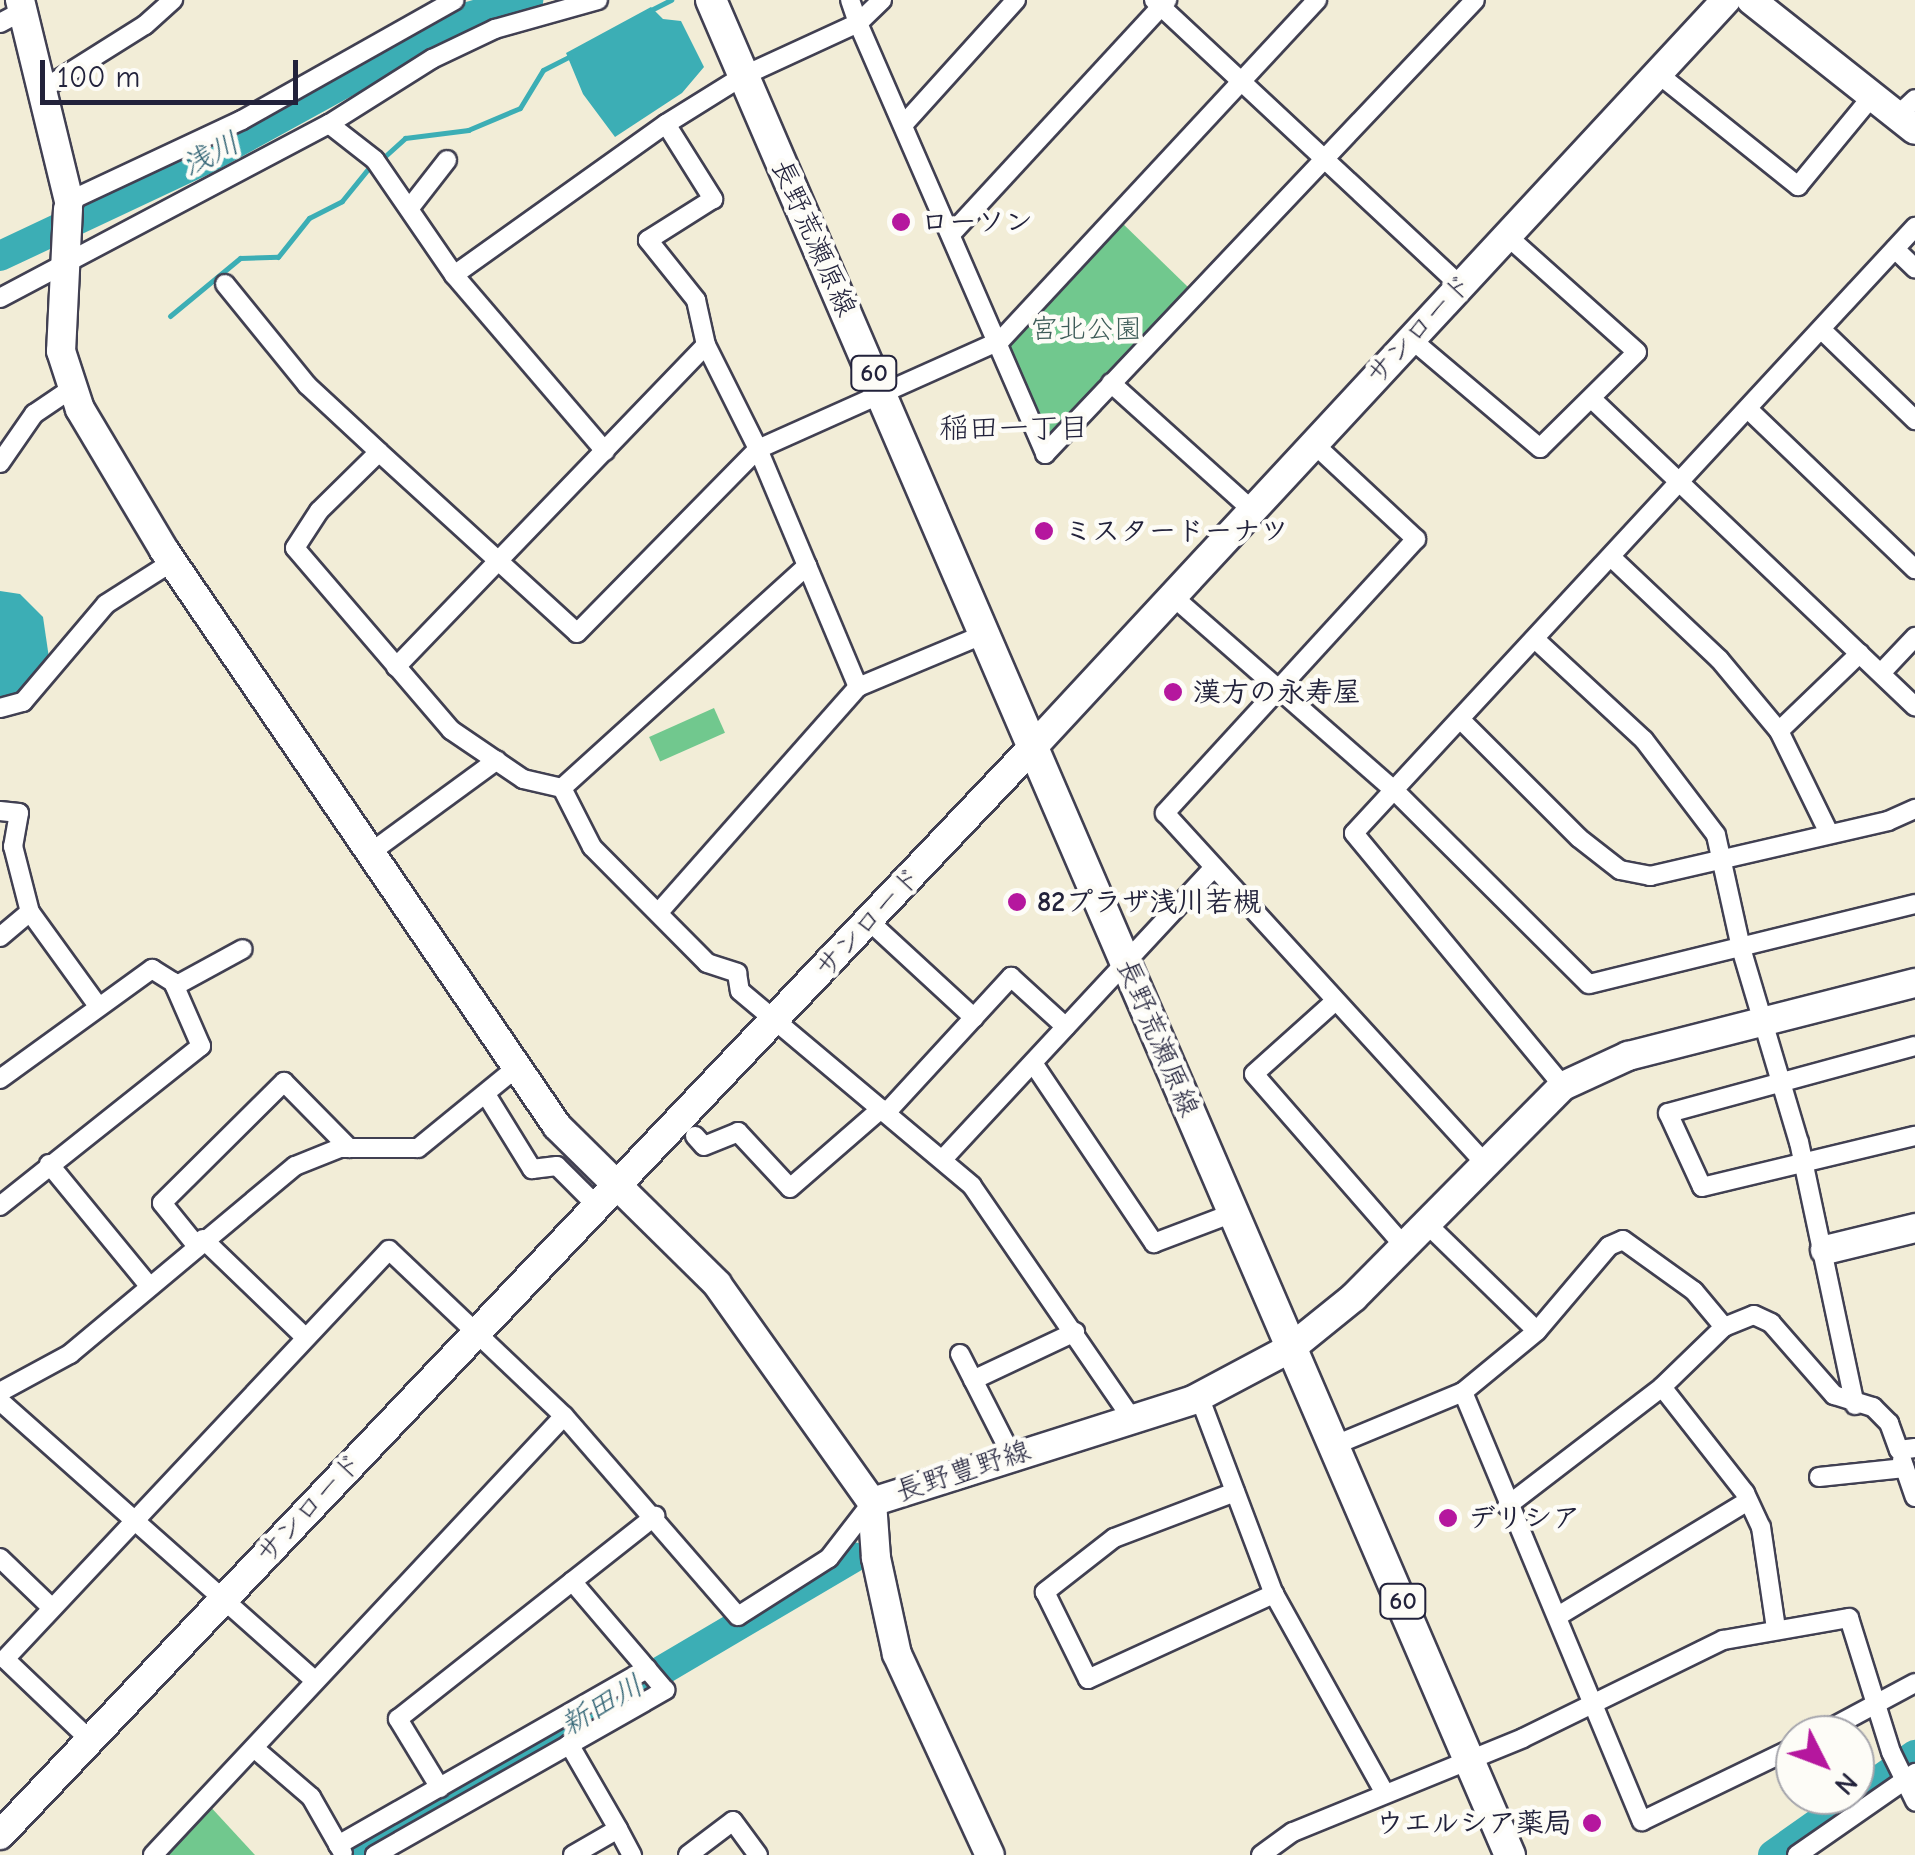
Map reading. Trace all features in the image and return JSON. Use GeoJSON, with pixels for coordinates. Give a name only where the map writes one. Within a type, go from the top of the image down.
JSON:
{"type":"FeatureCollection","features":[{"type":"Feature","properties":{"kind":"main road","name":"長野荒瀬原線"},"geometry":{"type":"LineString","coordinates":[[711,0],[1510,1855]]}},
{"type":"Feature","properties":{"kind":"street"},"geometry":{"type":"LineString","coordinates":[[43,89],[146,25],[173,0]]}},
{"type":"Feature","properties":{"kind":"street"},"geometry":{"type":"LineString","coordinates":[[69,205],[242,120],[455,0]]}},
{"type":"Feature","properties":{"kind":"street"},"geometry":{"type":"LineString","coordinates":[[0,298],[329,124],[432,59],[495,29],[598,0]]}},
{"type":"Feature","properties":{"kind":"street"},"geometry":{"type":"LineString","coordinates":[[850,0],[1000,341],[1045,454],[1474,0]]}},
{"type":"Feature","properties":{"kind":"street"},"geometry":{"type":"LineString","coordinates":[[454,275],[666,124],[743,76],[858,24],[882,0]]}},
{"type":"Feature","properties":{"kind":"street"},"geometry":{"type":"LineString","coordinates":[[904,124],[1016,0]]}},
{"type":"Feature","properties":{"kind":"street"},"geometry":{"type":"LineString","coordinates":[[225,284],[307,385],[496,564],[576,633],[758,449],[1000,341],[1317,0]]}},
{"type":"Feature","properties":{"kind":"street","name":"サンロード"},"geometry":{"type":"LineString","coordinates":[[4,1822],[90,1740],[594,1204],[1032,748],[1170,594],[1726,0]]}},
{"type":"Feature","properties":{"kind":"street"},"geometry":{"type":"LineString","coordinates":[[1751,0],[1873,95],[1909,115]]}},
{"type":"Feature","properties":{"kind":"street"},"geometry":{"type":"LineString","coordinates":[[952,232],[1160,2],[1460,286]]}},
{"type":"Feature","properties":{"kind":"street"},"geometry":{"type":"LineString","coordinates":[[14,12],[43,89],[69,205],[61,351],[72,388],[172,562],[556,1126],[716,1284],[872,1502],[830,1558],[738,1616],[655,1516],[564,1416],[389,1250],[5,1659],[90,1740]]}},
{"type":"Feature","properties":{"kind":"street"},"geometry":{"type":"LineString","coordinates":[[1658,73],[1798,186],[1873,95]]}},
{"type":"Feature","properties":{"kind":"street"},"geometry":{"type":"LineString","coordinates":[[329,124],[375,160],[412,205],[454,275],[606,451]]}},
{"type":"Feature","properties":{"kind":"street"},"geometry":{"type":"LineString","coordinates":[[666,124],[713,198],[648,240],[696,300],[706,346],[758,449],[858,687]]}},
{"type":"Feature","properties":{"kind":"street"},"geometry":{"type":"LineString","coordinates":[[412,205],[447,160]]}},
{"type":"Feature","properties":{"kind":"street"},"geometry":{"type":"LineString","coordinates":[[1564,1086],[1354,833],[1824,332],[1915,227]]}},
{"type":"Feature","properties":{"kind":"street"},"geometry":{"type":"LineString","coordinates":[[1410,339],[1540,448],[1636,352],[1506,235]]}},
{"type":"Feature","properties":{"kind":"street"},"geometry":{"type":"LineString","coordinates":[[1895,249],[1915,268]]}},
{"type":"Feature","properties":{"kind":"street"},"geometry":{"type":"LineString","coordinates":[[1824,332],[1915,420]]}},
{"type":"Feature","properties":{"kind":"street"},"geometry":{"type":"LineString","coordinates":[[396,667],[706,346]]}},
{"type":"Feature","properties":{"kind":"street"},"geometry":{"type":"LineString","coordinates":[[1110,383],[1251,509]]}},
{"type":"Feature","properties":{"kind":"street"},"geometry":{"type":"LineString","coordinates":[[0,463],[34,414],[72,388]]}},
{"type":"Feature","properties":{"kind":"street"},"geometry":{"type":"LineString","coordinates":[[1592,399],[1915,707]]}},
{"type":"Feature","properties":{"kind":"street"},"geometry":{"type":"LineString","coordinates":[[1749,410],[1915,568]]}},
{"type":"Feature","properties":{"kind":"street"},"geometry":{"type":"LineString","coordinates":[[1312,443],[1416,539],[1165,813],[1212,870],[1485,1164]]}},
{"type":"Feature","properties":{"kind":"street"},"geometry":{"type":"LineString","coordinates":[[378,452],[320,511],[295,548],[451,730],[523,778],[562,788],[592,847],[706,963],[736,974],[740,990],[972,1186],[1133,1420]]}},
{"type":"Feature","properties":{"kind":"street"},"geometry":{"type":"LineString","coordinates":[[1611,558],[1719,659],[1780,731],[1828,831]]}},
{"type":"Feature","properties":{"kind":"street"},"geometry":{"type":"LineString","coordinates":[[0,708],[23,702],[106,604],[172,562]]}},
{"type":"Feature","properties":{"kind":"street"},"geometry":{"type":"LineString","coordinates":[[562,788],[807,566]]}},
{"type":"Feature","properties":{"kind":"street"},"geometry":{"type":"LineString","coordinates":[[1170,594],[1276,691],[1393,789],[1589,984],[1915,904]]}},
{"type":"Feature","properties":{"kind":"street"},"geometry":{"type":"LineString","coordinates":[[659,912],[858,687],[985,634]]}},
{"type":"Feature","properties":{"kind":"street"},"geometry":{"type":"LineString","coordinates":[[1880,673],[1915,637]]}},
{"type":"Feature","properties":{"kind":"street"},"geometry":{"type":"LineString","coordinates":[[1536,640],[1670,770],[1716,835],[1741,948],[1825,1250],[1856,1405]]}},
{"type":"Feature","properties":{"kind":"street"},"geometry":{"type":"LineString","coordinates":[[1780,731],[1860,653]]}},
{"type":"Feature","properties":{"kind":"street"},"geometry":{"type":"LineString","coordinates":[[1462,721],[1620,870],[1650,876],[1722,861],[1828,831],[1888,821],[1915,808]]}},
{"type":"Feature","properties":{"kind":"street"},"geometry":{"type":"LineString","coordinates":[[370,852],[497,760]]}},
{"type":"Feature","properties":{"kind":"street"},"geometry":{"type":"LineString","coordinates":[[0,811],[19,813],[13,846],[30,912],[98,1006]]}},
{"type":"Feature","properties":{"kind":"street"},"geometry":{"type":"LineString","coordinates":[[943,1158],[1212,870]]}},
{"type":"Feature","properties":{"kind":"street"},"geometry":{"type":"LineString","coordinates":[[0,937],[30,912]]}},
{"type":"Feature","properties":{"kind":"street"},"geometry":{"type":"LineString","coordinates":[[868,921],[974,1018]]}},
{"type":"Feature","properties":{"kind":"street"},"geometry":{"type":"LineString","coordinates":[[175,986],[244,950]]}},
{"type":"Feature","properties":{"kind":"street"},"geometry":{"type":"LineString","coordinates":[[0,1078],[152,969],[175,986],[201,1046],[0,1206]]}},
{"type":"Feature","properties":{"kind":"street"},"geometry":{"type":"LineString","coordinates":[[695,1136],[704,1146],[738,1132],[790,1188],[883,1111],[1011,978],[1066,1027]]}},
{"type":"Feature","properties":{"kind":"street","name":"長野豊野線"},"geometry":{"type":"LineString","coordinates":[[990,1855],[898,1654],[876,1558],[872,1502],[1199,1396],[1292,1348],[1405,1247],[1564,1086],[1628,1056],[1915,983]]}},
{"type":"Feature","properties":{"kind":"street"},"geometry":{"type":"LineString","coordinates":[[1334,1002],[1254,1074],[1405,1247]]}},
{"type":"Feature","properties":{"kind":"street"},"geometry":{"type":"LineString","coordinates":[[1915,1046],[1668,1114],[1702,1188],[1915,1136]]}},
{"type":"Feature","properties":{"kind":"street"},"geometry":{"type":"LineString","coordinates":[[1032,1063],[1154,1243],[1233,1212]]}},
{"type":"Feature","properties":{"kind":"street"},"geometry":{"type":"LineString","coordinates":[[0,1392],[56,1365],[295,1166],[350,1148],[418,1148],[487,1096],[515,1069]]}},
{"type":"Feature","properties":{"kind":"street"},"geometry":{"type":"LineString","coordinates":[[305,1338],[162,1203],[284,1082],[350,1148]]}},
{"type":"Feature","properties":{"kind":"street"},"geometry":{"type":"LineString","coordinates":[[487,1096],[523,1160],[539,1170],[557,1166],[594,1204]]}},
{"type":"Feature","properties":{"kind":"street"},"geometry":{"type":"LineString","coordinates":[[49,1164],[150,1287]]}},
{"type":"Feature","properties":{"kind":"street"},"geometry":{"type":"LineString","coordinates":[[1427,1224],[1537,1331]]}},
{"type":"Feature","properties":{"kind":"street"},"geometry":{"type":"LineString","coordinates":[[1825,1250],[1915,1228]]}},
{"type":"Feature","properties":{"kind":"street"},"geometry":{"type":"LineString","coordinates":[[1336,1445],[1463,1392],[1537,1331],[1609,1246],[1623,1240],[1694,1291],[1724,1327]]}},
{"type":"Feature","properties":{"kind":"street"},"geometry":{"type":"LineString","coordinates":[[1507,1506],[1662,1387],[1724,1327],[1754,1314],[1771,1323],[1834,1395],[1856,1405],[1873,1407],[1889,1423],[1906,1455],[1915,1497]]}},
{"type":"Feature","properties":{"kind":"street"},"geometry":{"type":"LineString","coordinates":[[974,1380],[1075,1332]]}},
{"type":"Feature","properties":{"kind":"street"},"geometry":{"type":"LineString","coordinates":[[960,1354],[1011,1454]]}},
{"type":"Feature","properties":{"kind":"street"},"geometry":{"type":"LineString","coordinates":[[1662,1387],[1748,1501],[1760,1527],[1776,1628]]}},
{"type":"Feature","properties":{"kind":"street"},"geometry":{"type":"LineString","coordinates":[[1463,1392],[1507,1506],[1558,1616],[1642,1820],[1775,1757]]}},
{"type":"Feature","properties":{"kind":"street"},"geometry":{"type":"LineString","coordinates":[[1199,1396],[1274,1594],[1384,1792]]}},
{"type":"Feature","properties":{"kind":"street"},"geometry":{"type":"LineString","coordinates":[[0,1401],[315,1681]]}},
{"type":"Feature","properties":{"kind":"street"},"geometry":{"type":"LineString","coordinates":[[153,1855],[564,1416]]}},
{"type":"Feature","properties":{"kind":"street"},"geometry":{"type":"LineString","coordinates":[[1818,1477],[1906,1455]]}},
{"type":"Feature","properties":{"kind":"street"},"geometry":{"type":"LineString","coordinates":[[1236,1492],[1114,1538],[1045,1592],[1088,1679],[1274,1594]]}},
{"type":"Feature","properties":{"kind":"street"},"geometry":{"type":"LineString","coordinates":[[1558,1616],[1748,1501]]}},
{"type":"Feature","properties":{"kind":"street"},"geometry":{"type":"LineString","coordinates":[[440,1788],[398,1718],[655,1516]]}},
{"type":"Feature","properties":{"kind":"street"},"geometry":{"type":"LineString","coordinates":[[0,1558],[51,1607]]}},
{"type":"Feature","properties":{"kind":"street"},"geometry":{"type":"LineString","coordinates":[[375,1855],[665,1690],[572,1581]]}},
{"type":"Feature","properties":{"kind":"street"},"geometry":{"type":"LineString","coordinates":[[1260,1855],[1293,1832],[1471,1760],[1724,1640],[1850,1618],[1891,1752],[1908,1777],[1915,1801]]}},
{"type":"Feature","properties":{"kind":"street"},"geometry":{"type":"LineString","coordinates":[[254,1748],[311,1798],[341,1850],[648,1668]]}},
{"type":"Feature","properties":{"kind":"street"},"geometry":{"type":"LineString","coordinates":[[1855,1715],[1915,1684]]}},
{"type":"Feature","properties":{"kind":"street"},"geometry":{"type":"LineString","coordinates":[[569,1744],[632,1855]]}},
{"type":"Feature","properties":{"kind":"street"},"geometry":{"type":"LineString","coordinates":[[1797,1855],[1908,1777]]}},
{"type":"Feature","properties":{"kind":"street"},"geometry":{"type":"LineString","coordinates":[[688,1855],[733,1821],[758,1855]]}},
{"type":"Feature","properties":{"kind":"street"},"geometry":{"type":"LineString","coordinates":[[572,1855],[618,1829]]}},
{"type":"Feature","properties":{"kind":"green space","name":"宮北公園"},"geometry":{"type":"Polygon","coordinates":[[[1118,219],[1189,288],[1048,442],[1007,341],[1118,219]]]}},
{"type":"Feature","properties":{"kind":"green space"},"geometry":{"type":"Polygon","coordinates":[[[714,708],[725,733],[660,762],[649,737],[714,708]]]}},
{"type":"Feature","properties":{"kind":"green space"},"geometry":{"type":"Polygon","coordinates":[[[207,1803],[255,1855],[159,1855],[207,1803]]]}},
{"type":"Feature","properties":{"kind":"water"},"geometry":{"type":"Polygon","coordinates":[[[651,7],[663,19],[681,21],[704,67],[682,93],[615,137],[583,94],[566,53],[651,7]]]}},
{"type":"Feature","properties":{"kind":"water"},"geometry":{"type":"Polygon","coordinates":[[[0,591],[20,594],[43,617],[49,658],[21,694],[0,699],[0,591]]]}},
{"type":"Feature","properties":{"kind":"waterway","name":"浅川"},"geometry":{"type":"LineString","coordinates":[[0,256],[206,159],[461,19],[528,0]]}},
{"type":"Feature","properties":{"kind":"waterway"},"geometry":{"type":"LineString","coordinates":[[649,11],[671,0]]}},
{"type":"Feature","properties":{"kind":"waterway"},"geometry":{"type":"LineString","coordinates":[[383,158],[405,138],[468,130],[520,108],[543,70],[570,56]]}},
{"type":"Feature","properties":{"kind":"waterway"},"geometry":{"type":"LineString","coordinates":[[170,316],[240,258],[278,257],[309,218],[342,201],[368,169]]}},
{"type":"Feature","properties":{"kind":"waterway","name":"新田川"},"geometry":{"type":"LineString","coordinates":[[349,1855],[854,1557]]}},
{"type":"Feature","properties":{"kind":"waterway"},"geometry":{"type":"LineString","coordinates":[[1773,1855],[1915,1755]]}},
{"type":"Feature","properties":{"kind":"place","name":"ローソン"},"geometry":{"type":"Point","coordinates":[901,222]}},
{"type":"Feature","properties":{"kind":"place","name":"ミスタードーナツ"},"geometry":{"type":"Point","coordinates":[1044,531]}},
{"type":"Feature","properties":{"kind":"place","name":"漢方の永寿屋"},"geometry":{"type":"Point","coordinates":[1173,692]}},
{"type":"Feature","properties":{"kind":"place","name":"82プラザ浅川若槻"},"geometry":{"type":"Point","coordinates":[1017,902]}},
{"type":"Feature","properties":{"kind":"place","name":"デリシア"},"geometry":{"type":"Point","coordinates":[1448,1518]}},
{"type":"Feature","properties":{"kind":"place","name":"ウエルシア薬局"},"geometry":{"type":"Point","coordinates":[1592,1823]}},
{"type":"Feature","properties":{"kind":"district","name":"稲田一丁目"},"geometry":{"type":"Point","coordinates":[1014,429]}}]}
